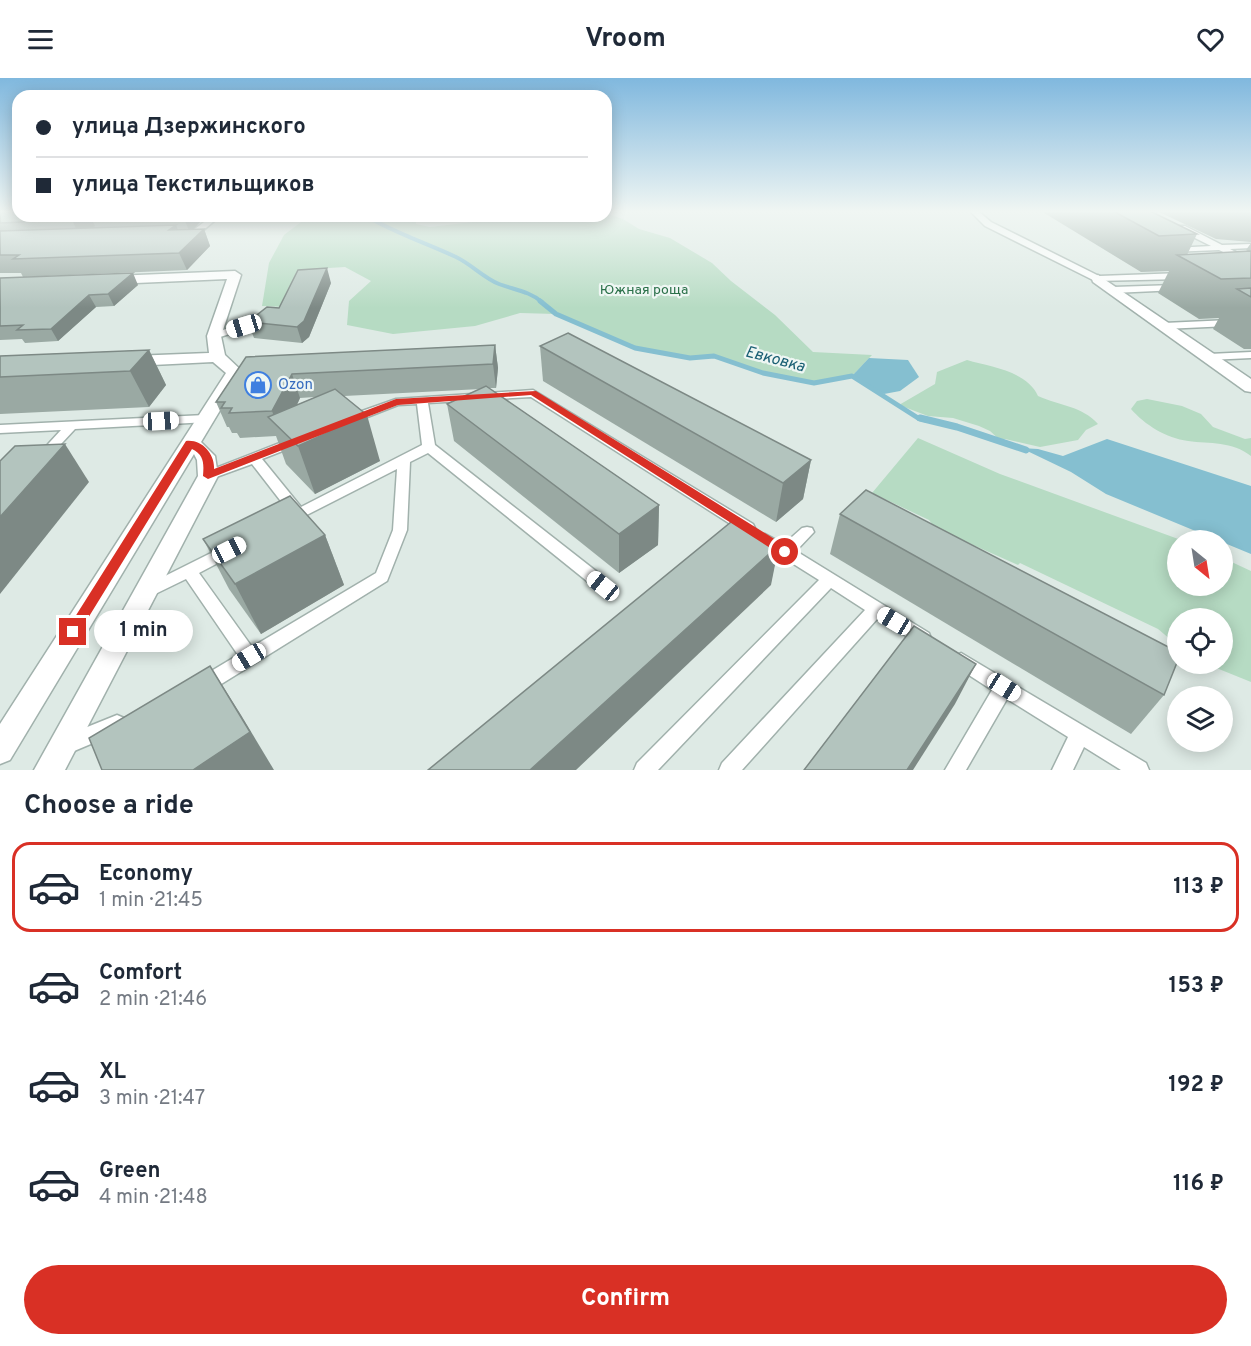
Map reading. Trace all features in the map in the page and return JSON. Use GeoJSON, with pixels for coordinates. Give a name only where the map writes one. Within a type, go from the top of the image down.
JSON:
{"type":"FeatureCollection","features":[{"type":"Feature","properties":{"kind":"street"},"geometry":{"type":"LineString","coordinates":[[94,280],[235,275],[214,336],[217,357]]}},
{"type":"Feature","properties":{"kind":"street"},"geometry":{"type":"LineString","coordinates":[[1098,279],[1251,387]]}},
{"type":"Feature","properties":{"kind":"street"},"geometry":{"type":"LineString","coordinates":[[0,750],[236,372],[217,357],[114,362]]}},
{"type":"Feature","properties":{"kind":"street"},"geometry":{"type":"LineString","coordinates":[[49,770],[208,476],[209,461],[203,450],[190,443]]}},
{"type":"Feature","properties":{"kind":"lane"},"geometry":{"type":"LineString","coordinates":[[1027,243],[1098,279],[1197,275]]}},
{"type":"Feature","properties":{"kind":"lane"},"geometry":{"type":"LineString","coordinates":[[1212,243],[1251,263]]}},
{"type":"Feature","properties":{"kind":"lane"},"geometry":{"type":"LineString","coordinates":[[1163,250],[1251,246]]}},
{"type":"Feature","properties":{"kind":"lane"},"geometry":{"type":"LineString","coordinates":[[1179,266],[1188,271]]}},
{"type":"Feature","properties":{"kind":"lane"},"geometry":{"type":"LineString","coordinates":[[1113,290],[1182,288]]}},
{"type":"Feature","properties":{"kind":"lane"},"geometry":{"type":"LineString","coordinates":[[214,336],[270,318]]}},
{"type":"Feature","properties":{"kind":"lane"},"geometry":{"type":"LineString","coordinates":[[1164,326],[1251,322]]}},
{"type":"Feature","properties":{"kind":"lane"},"geometry":{"type":"LineString","coordinates":[[1209,357],[1251,355]]}},
{"type":"Feature","properties":{"kind":"lane"},"geometry":{"type":"LineString","coordinates":[[342,423],[396,402],[533,393],[829,580],[1139,770]]}},
{"type":"Feature","properties":{"kind":"lane"},"geometry":{"type":"LineString","coordinates":[[422,400],[429,447],[603,586]]}},
{"type":"Feature","properties":{"kind":"lane"},"geometry":{"type":"LineString","coordinates":[[0,429],[205,419]]}},
{"type":"Feature","properties":{"kind":"lane"},"geometry":{"type":"LineString","coordinates":[[32,469],[72,425]]}},
{"type":"Feature","properties":{"kind":"lane"},"geometry":{"type":"LineString","coordinates":[[208,476],[309,436]]}},
{"type":"Feature","properties":{"kind":"lane"},"geometry":{"type":"LineString","coordinates":[[279,524],[404,462],[429,447]]}},
{"type":"Feature","properties":{"kind":"lane"},"geometry":{"type":"LineString","coordinates":[[254,458],[299,514]]}},
{"type":"Feature","properties":{"kind":"lane"},"geometry":{"type":"LineString","coordinates":[[194,691],[381,577],[400,530],[404,462]]}},
{"type":"Feature","properties":{"kind":"lane"},"geometry":{"type":"LineString","coordinates":[[785,552],[807,532]]}},
{"type":"Feature","properties":{"kind":"lane"},"geometry":{"type":"LineString","coordinates":[[144,594],[239,545]]}},
{"type":"Feature","properties":{"kind":"lane"},"geometry":{"type":"LineString","coordinates":[[189,571],[249,657]]}},
{"type":"Feature","properties":{"kind":"lane"},"geometry":{"type":"LineString","coordinates":[[644,770],[829,580]]}},
{"type":"Feature","properties":{"kind":"lane"},"geometry":{"type":"LineString","coordinates":[[729,770],[876,609]]}},
{"type":"Feature","properties":{"kind":"lane"},"geometry":{"type":"LineString","coordinates":[[955,770],[1004,687]]}},
{"type":"Feature","properties":{"kind":"lane"},"geometry":{"type":"LineString","coordinates":[[61,748],[132,717]]}},
{"type":"Feature","properties":{"kind":"lane"},"geometry":{"type":"LineString","coordinates":[[1062,770],[1080,734]]}},
{"type":"Feature","properties":{"kind":"green space","name":"Южная роща"},"geometry":{"type":"Polygon","coordinates":[[[280,243],[679,243],[712,263],[775,315],[813,352],[872,355],[852,376],[814,383],[763,373],[715,356],[690,358],[635,348],[556,314],[520,313],[475,326],[393,334],[347,325],[349,301],[371,281],[345,267],[313,269],[295,283],[286,307],[262,306],[269,263],[280,243]]]}},
{"type":"Feature","properties":{"kind":"green space"},"geometry":{"type":"Polygon","coordinates":[[[967,360],[1017,375],[1033,388],[1038,396],[1085,413],[1098,424],[1086,430],[1078,440],[1040,447],[1005,439],[1001,441],[990,431],[979,426],[953,418],[928,416],[899,405],[935,384],[937,372],[967,360]]]}},
{"type":"Feature","properties":{"kind":"green space"},"geometry":{"type":"Polygon","coordinates":[[[1147,399],[1182,406],[1201,414],[1213,427],[1245,439],[1251,438],[1251,456],[1229,445],[1188,441],[1156,430],[1131,409],[1137,401],[1147,399]]]}},
{"type":"Feature","properties":{"kind":"green space"},"geometry":{"type":"Polygon","coordinates":[[[918,438],[1000,474],[1167,535],[1167,596],[1233,596],[1233,563],[1251,571],[1251,682],[1231,674],[1233,608],[1167,608],[1167,637],[1158,629],[1020,563],[1018,565],[935,528],[929,520],[872,493],[918,438]]]}},
{"type":"Feature","properties":{"kind":"water"},"geometry":{"type":"Polygon","coordinates":[[[869,358],[908,360],[919,377],[900,391],[884,394],[852,376],[869,358]]]}},
{"type":"Feature","properties":{"kind":"water"},"geometry":{"type":"Polygon","coordinates":[[[1107,439],[1251,486],[1251,554],[1233,547],[1233,530],[1193,530],[1106,494],[1071,472],[1021,448],[1038,449],[1063,456],[1107,439]]]}},
{"type":"Feature","properties":{"kind":"building"},"geometry":{"type":"Polygon","coordinates":[[[0,243],[189,243],[179,253],[13,259],[19,255],[0,255],[0,243]]]}},
{"type":"Feature","properties":{"kind":"building"},"geometry":{"type":"Polygon","coordinates":[[[1251,251],[1251,278],[1221,279],[1177,255],[1251,251]]]}},
{"type":"Feature","properties":{"kind":"building"},"geometry":{"type":"Polygon","coordinates":[[[327,268],[304,321],[297,327],[248,322],[267,307],[279,308],[298,270],[327,268]]]}},
{"type":"Feature","properties":{"kind":"building"},"geometry":{"type":"Polygon","coordinates":[[[133,273],[108,294],[89,295],[51,329],[17,330],[23,325],[0,326],[0,278],[133,273]]]}},
{"type":"Feature","properties":{"kind":"building"},"geometry":{"type":"Polygon","coordinates":[[[1251,288],[1251,297],[1237,289],[1251,288]]]}},
{"type":"Feature","properties":{"kind":"building"},"geometry":{"type":"Polygon","coordinates":[[[568,333],[811,460],[783,483],[540,346],[568,333]]]}},
{"type":"Feature","properties":{"kind":"building"},"geometry":{"type":"Polygon","coordinates":[[[495,345],[493,364],[292,374],[272,411],[229,413],[232,408],[221,408],[225,402],[216,402],[246,357],[495,345]]]}},
{"type":"Feature","properties":{"kind":"building"},"geometry":{"type":"Polygon","coordinates":[[[149,350],[130,371],[0,377],[0,356],[149,350]]]}},
{"type":"Feature","properties":{"kind":"building"},"geometry":{"type":"Polygon","coordinates":[[[486,386],[659,505],[619,534],[447,404],[486,386]]]}},
{"type":"Feature","properties":{"kind":"building"},"geometry":{"type":"Polygon","coordinates":[[[335,389],[367,415],[298,446],[268,417],[335,389]]]}},
{"type":"Feature","properties":{"kind":"building"},"geometry":{"type":"Polygon","coordinates":[[[65,444],[0,517],[0,461],[15,446],[65,444]]]}},
{"type":"Feature","properties":{"kind":"building"},"geometry":{"type":"Polygon","coordinates":[[[866,490],[1167,646],[1167,674],[1172,674],[1164,695],[840,514],[866,490]]]}},
{"type":"Feature","properties":{"kind":"building"},"geometry":{"type":"Polygon","coordinates":[[[290,496],[325,535],[235,584],[203,539],[290,496]]]}},
{"type":"Feature","properties":{"kind":"building"},"geometry":{"type":"Polygon","coordinates":[[[736,518],[779,545],[530,770],[428,770],[736,518]]]}},
{"type":"Feature","properties":{"kind":"building"},"geometry":{"type":"Polygon","coordinates":[[[914,626],[976,664],[907,770],[804,770],[914,626]]]}},
{"type":"Feature","properties":{"kind":"building"},"geometry":{"type":"Polygon","coordinates":[[[210,666],[250,732],[193,770],[102,770],[89,738],[210,666]]]}},
{"type":"Feature","properties":{"kind":"waterway","name":"Евковка"},"geometry":{"type":"LineString","coordinates":[[423,243],[456,257],[499,284],[527,293],[542,302]]}},
{"type":"Feature","properties":{"kind":"waterway","name":"Евковка"},"geometry":{"type":"LineString","coordinates":[[540,301],[556,314],[635,348],[690,358],[714,356],[763,373],[814,383],[852,376],[918,418],[926,420]]}},
{"type":"Feature","properties":{"kind":"waterway","name":"Евковка"},"geometry":{"type":"LineString","coordinates":[[920,418],[957,427],[1026,450]]}},
{"type":"Feature","properties":{"kind":"place","name":"Ozon"},"geometry":{"type":"Point","coordinates":[258,385]}},
{"type":"Feature","properties":{"kind":"route"},"geometry":{"type":"LineString","coordinates":[[73,632],[190,443],[203,450],[209,461],[208,476],[396,402],[533,393],[785,552]]}}]}
